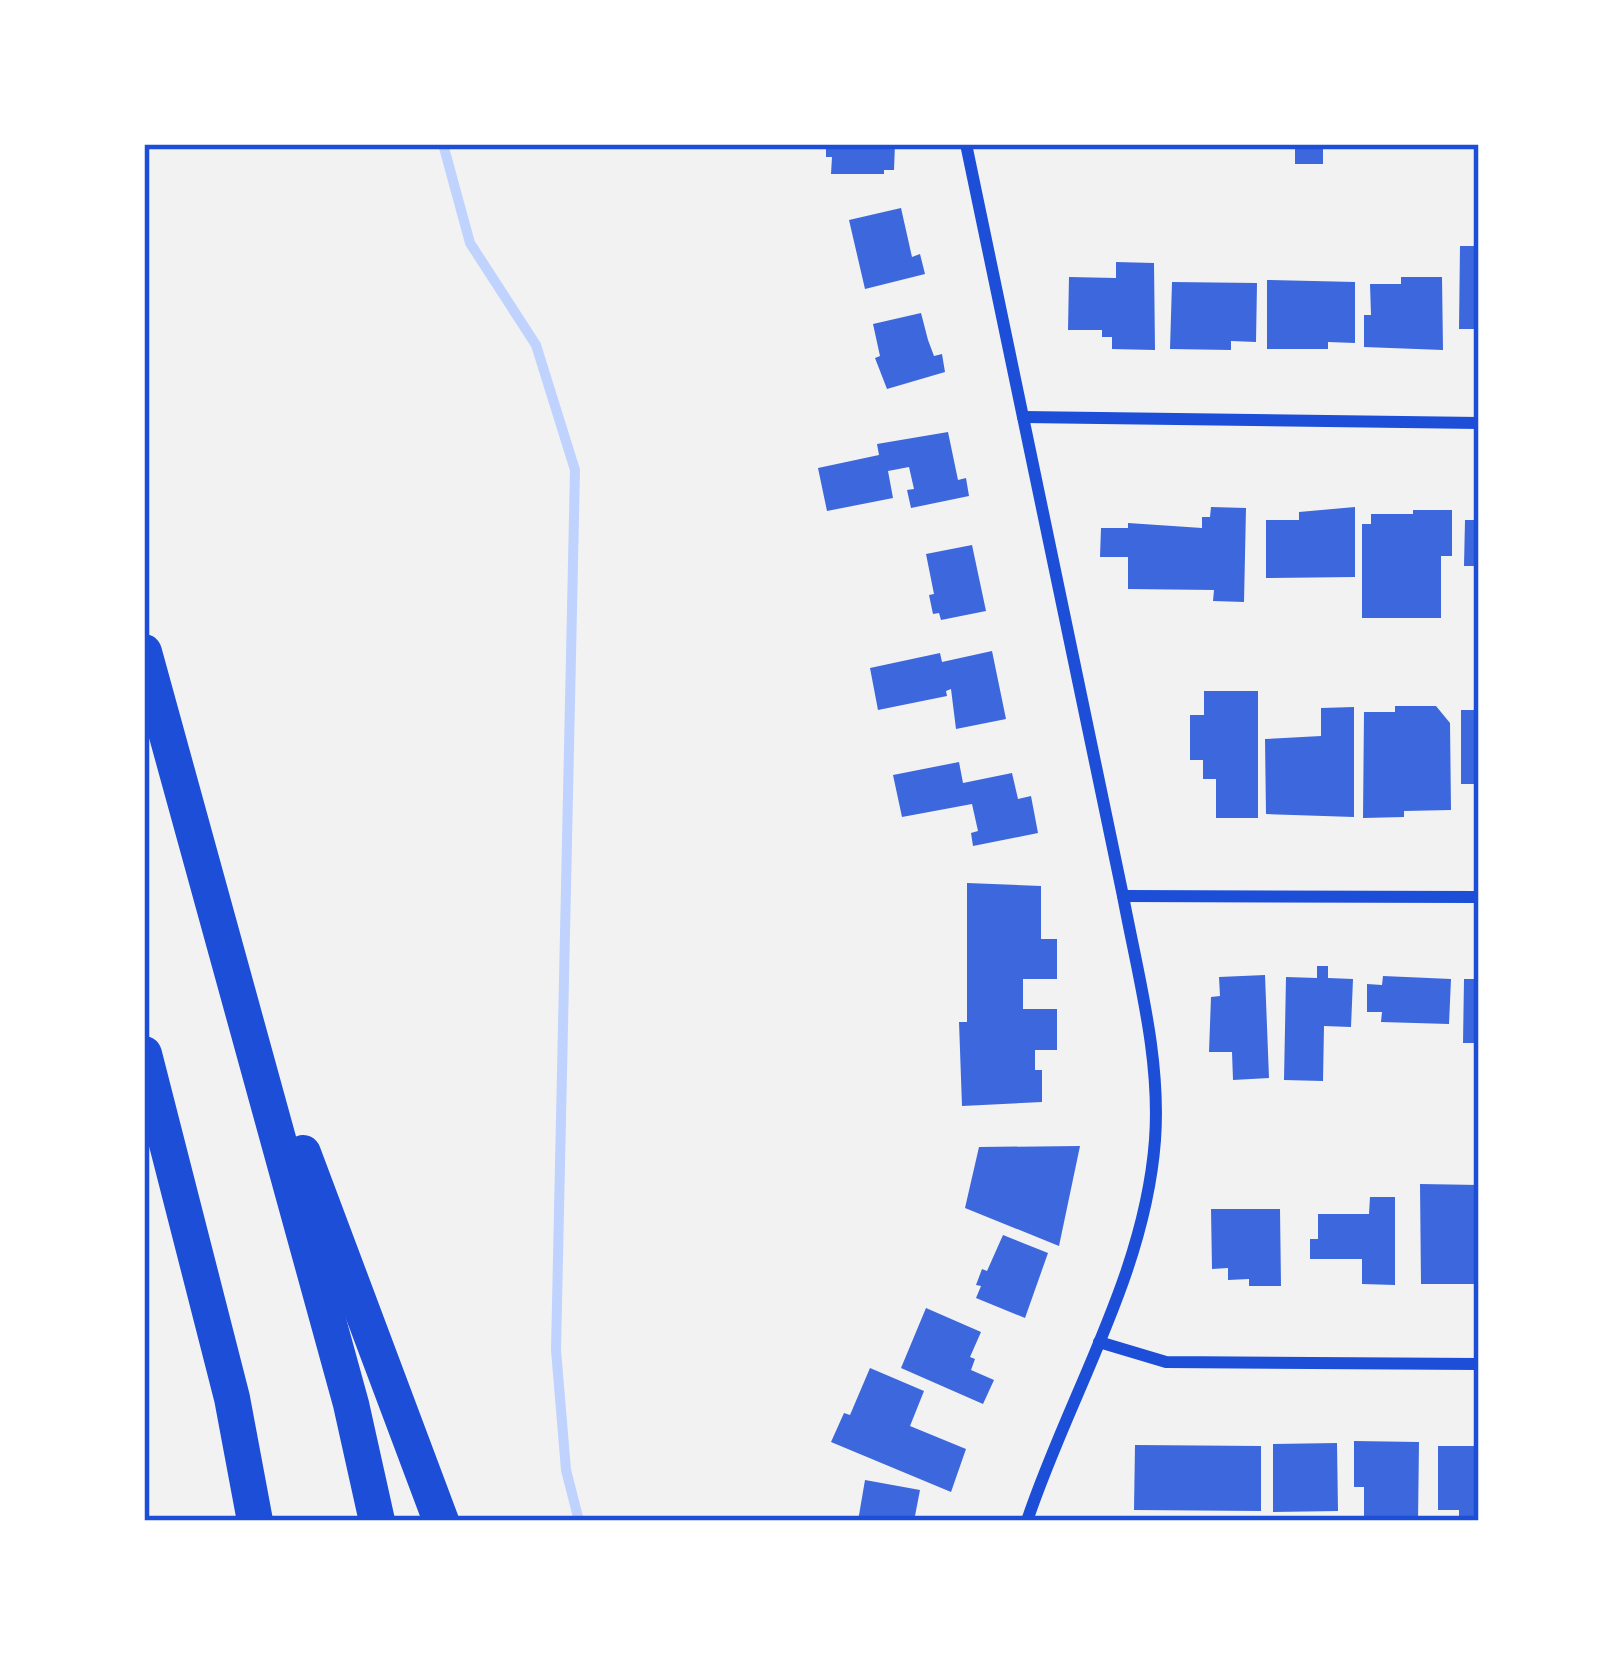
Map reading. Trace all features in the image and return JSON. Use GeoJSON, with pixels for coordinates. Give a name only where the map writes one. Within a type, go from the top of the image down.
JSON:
{"type":"FeatureCollection","features":[{"type":"Feature","properties":{"kind":"highway"},"geometry":{"type":"LineString","coordinates":[[144,652],[351,1404],[377,1521]]}},
{"type":"Feature","properties":{"kind":"highway"},"geometry":{"type":"LineString","coordinates":[[222,936],[442,1521]]}},
{"type":"Feature","properties":{"kind":"highway"},"geometry":{"type":"LineString","coordinates":[[144,1054],[232,1399],[255,1521]]}},
{"type":"Feature","properties":{"kind":"street"},"geometry":{"type":"LineString","coordinates":[[966,144],[1123,896],[1153,1062],[1155,1139],[1141,1222],[1027,1521]]}},
{"type":"Feature","properties":{"kind":"street"},"geometry":{"type":"LineString","coordinates":[[1023,417],[1479,423]]}},
{"type":"Feature","properties":{"kind":"street"},"geometry":{"type":"LineString","coordinates":[[1123,896],[1479,897]]}},
{"type":"Feature","properties":{"kind":"street"},"geometry":{"type":"LineString","coordinates":[[1099,1342],[1166,1362],[1479,1364]]}},
{"type":"Feature","properties":{"kind":"building"},"geometry":{"type":"Polygon","coordinates":[[[826,144],[895,144],[894,170],[831,174],[832,157],[826,157],[826,144]]]}},
{"type":"Feature","properties":{"kind":"building"},"geometry":{"type":"Polygon","coordinates":[[[1295,144],[1323,144],[1323,164],[1295,164],[1295,144]]]}},
{"type":"Feature","properties":{"kind":"building"},"geometry":{"type":"Polygon","coordinates":[[[901,208],[912,257],[920,254],[925,274],[865,289],[849,220],[901,208]]]}},
{"type":"Feature","properties":{"kind":"building"},"geometry":{"type":"Polygon","coordinates":[[[1460,246],[1479,246],[1479,329],[1459,329],[1460,246]]]}},
{"type":"Feature","properties":{"kind":"building"},"geometry":{"type":"Polygon","coordinates":[[[1116,262],[1154,263],[1155,350],[1112,349],[1112,337],[1102,337],[1102,330],[1068,330],[1069,277],[1116,278],[1116,262]]]}},
{"type":"Feature","properties":{"kind":"building"},"geometry":{"type":"Polygon","coordinates":[[[1401,277],[1442,277],[1443,350],[1364,347],[1364,315],[1371,315],[1370,284],[1401,284],[1401,277]]]}},
{"type":"Feature","properties":{"kind":"building"},"geometry":{"type":"Polygon","coordinates":[[[1267,280],[1355,282],[1355,343],[1328,342],[1328,349],[1267,349],[1267,280]]]}},
{"type":"Feature","properties":{"kind":"building"},"geometry":{"type":"Polygon","coordinates":[[[1172,282],[1257,283],[1256,342],[1231,341],[1231,350],[1170,349],[1172,282]]]}},
{"type":"Feature","properties":{"kind":"building"},"geometry":{"type":"Polygon","coordinates":[[[921,313],[934,356],[942,354],[945,372],[887,389],[875,358],[880,356],[873,324],[921,313]]]}},
{"type":"Feature","properties":{"kind":"building"},"geometry":{"type":"Polygon","coordinates":[[[948,432],[958,480],[966,478],[969,496],[911,508],[907,490],[914,489],[909,467],[888,471],[893,498],[827,511],[818,468],[879,455],[877,444],[948,432]]]}},
{"type":"Feature","properties":{"kind":"building"},"geometry":{"type":"Polygon","coordinates":[[[1211,507],[1246,508],[1244,602],[1213,601],[1214,590],[1128,589],[1128,557],[1100,557],[1101,528],[1128,528],[1128,523],[1202,528],[1202,517],[1210,517],[1211,507]]]}},
{"type":"Feature","properties":{"kind":"building"},"geometry":{"type":"Polygon","coordinates":[[[1355,507],[1355,577],[1266,578],[1266,520],[1299,520],[1299,512],[1355,507]]]}},
{"type":"Feature","properties":{"kind":"building"},"geometry":{"type":"Polygon","coordinates":[[[1413,510],[1452,510],[1452,556],[1441,556],[1441,618],[1362,618],[1362,524],[1371,524],[1371,514],[1413,514],[1413,510]]]}},
{"type":"Feature","properties":{"kind":"building"},"geometry":{"type":"Polygon","coordinates":[[[1465,520],[1479,520],[1479,566],[1464,566],[1465,520]]]}},
{"type":"Feature","properties":{"kind":"building"},"geometry":{"type":"Polygon","coordinates":[[[972,545],[986,611],[941,620],[939,613],[933,614],[926,554],[972,545]]]}},
{"type":"Feature","properties":{"kind":"building"},"geometry":{"type":"Polygon","coordinates":[[[992,651],[1006,719],[956,729],[951,689],[947,696],[878,710],[870,668],[940,653],[942,662],[992,651]]]}},
{"type":"Feature","properties":{"kind":"building"},"geometry":{"type":"Polygon","coordinates":[[[1204,691],[1258,691],[1258,818],[1216,818],[1216,779],[1203,779],[1203,760],[1190,760],[1190,715],[1204,715],[1204,691]]]}},
{"type":"Feature","properties":{"kind":"building"},"geometry":{"type":"Polygon","coordinates":[[[1395,706],[1436,706],[1450,723],[1451,810],[1363,818],[1364,712],[1395,712],[1395,706]]]}},
{"type":"Feature","properties":{"kind":"building"},"geometry":{"type":"Polygon","coordinates":[[[1354,707],[1354,817],[1266,814],[1265,739],[1321,736],[1321,708],[1354,707]]]}},
{"type":"Feature","properties":{"kind":"building"},"geometry":{"type":"Polygon","coordinates":[[[1461,710],[1479,710],[1479,784],[1461,784],[1461,710]]]}},
{"type":"Feature","properties":{"kind":"building"},"geometry":{"type":"Polygon","coordinates":[[[959,762],[963,783],[1012,773],[1018,799],[1031,796],[1038,833],[973,846],[971,833],[978,831],[972,804],[902,817],[893,775],[959,762]]]}},
{"type":"Feature","properties":{"kind":"building"},"geometry":{"type":"Polygon","coordinates":[[[967,883],[1041,886],[1041,939],[1057,939],[1057,979],[1023,979],[1023,1009],[1057,1009],[1057,1050],[1035,1050],[1035,1070],[1042,1070],[1042,1102],[962,1106],[959,1022],[967,1022],[967,883]]]}},
{"type":"Feature","properties":{"kind":"building"},"geometry":{"type":"Polygon","coordinates":[[[1317,966],[1328,966],[1328,978],[1353,979],[1351,1027],[1324,1026],[1323,1081],[1284,1080],[1286,977],[1317,978],[1317,966]]]}},
{"type":"Feature","properties":{"kind":"building"},"geometry":{"type":"Polygon","coordinates":[[[1265,975],[1269,1078],[1233,1080],[1232,1052],[1209,1052],[1211,997],[1220,996],[1219,977],[1265,975]]]}},
{"type":"Feature","properties":{"kind":"building"},"geometry":{"type":"Polygon","coordinates":[[[1383,976],[1451,979],[1449,1024],[1381,1022],[1382,1012],[1367,1012],[1367,984],[1382,985],[1383,976]]]}},
{"type":"Feature","properties":{"kind":"building"},"geometry":{"type":"Polygon","coordinates":[[[1464,979],[1479,979],[1479,1043],[1463,1043],[1464,979]]]}},
{"type":"Feature","properties":{"kind":"building"},"geometry":{"type":"Polygon","coordinates":[[[1080,1146],[1059,1246],[965,1208],[979,1147],[1080,1146]]]}},
{"type":"Feature","properties":{"kind":"building"},"geometry":{"type":"Polygon","coordinates":[[[1420,1184],[1479,1185],[1479,1284],[1421,1284],[1420,1184]]]}},
{"type":"Feature","properties":{"kind":"building"},"geometry":{"type":"Polygon","coordinates":[[[1370,1197],[1395,1197],[1395,1285],[1362,1284],[1362,1259],[1310,1259],[1310,1239],[1318,1239],[1318,1214],[1369,1214],[1370,1197]]]}},
{"type":"Feature","properties":{"kind":"building"},"geometry":{"type":"Polygon","coordinates":[[[1211,1209],[1280,1209],[1281,1286],[1249,1286],[1249,1279],[1228,1280],[1228,1268],[1212,1269],[1211,1209]]]}},
{"type":"Feature","properties":{"kind":"building"},"geometry":{"type":"Polygon","coordinates":[[[1003,1235],[1048,1253],[1025,1318],[976,1298],[982,1269],[987,1271],[1003,1235]]]}},
{"type":"Feature","properties":{"kind":"building"},"geometry":{"type":"Polygon","coordinates":[[[926,1308],[981,1332],[970,1357],[975,1359],[971,1370],[994,1380],[983,1404],[901,1368],[926,1308]]]}},
{"type":"Feature","properties":{"kind":"building"},"geometry":{"type":"Polygon","coordinates":[[[870,1368],[924,1391],[910,1426],[966,1449],[951,1492],[831,1442],[844,1413],[850,1415],[870,1368]]]}},
{"type":"Feature","properties":{"kind":"building"},"geometry":{"type":"Polygon","coordinates":[[[1354,1441],[1419,1442],[1418,1521],[1364,1521],[1364,1487],[1354,1487],[1354,1441]]]}},
{"type":"Feature","properties":{"kind":"building"},"geometry":{"type":"Polygon","coordinates":[[[1337,1443],[1338,1511],[1273,1512],[1273,1444],[1337,1443]]]}},
{"type":"Feature","properties":{"kind":"building"},"geometry":{"type":"Polygon","coordinates":[[[1135,1445],[1261,1446],[1261,1511],[1134,1510],[1135,1445]]]}},
{"type":"Feature","properties":{"kind":"building"},"geometry":{"type":"Polygon","coordinates":[[[1438,1446],[1479,1446],[1479,1521],[1459,1521],[1459,1510],[1438,1510],[1438,1446]]]}},
{"type":"Feature","properties":{"kind":"building"},"geometry":{"type":"Polygon","coordinates":[[[865,1480],[920,1490],[914,1521],[858,1521],[865,1480]]]}},
{"type":"Feature","properties":{"kind":"waterway"},"geometry":{"type":"LineString","coordinates":[[443,144],[470,243],[536,345],[575,470],[556,1350],[566,1470],[579,1521]]}}]}
